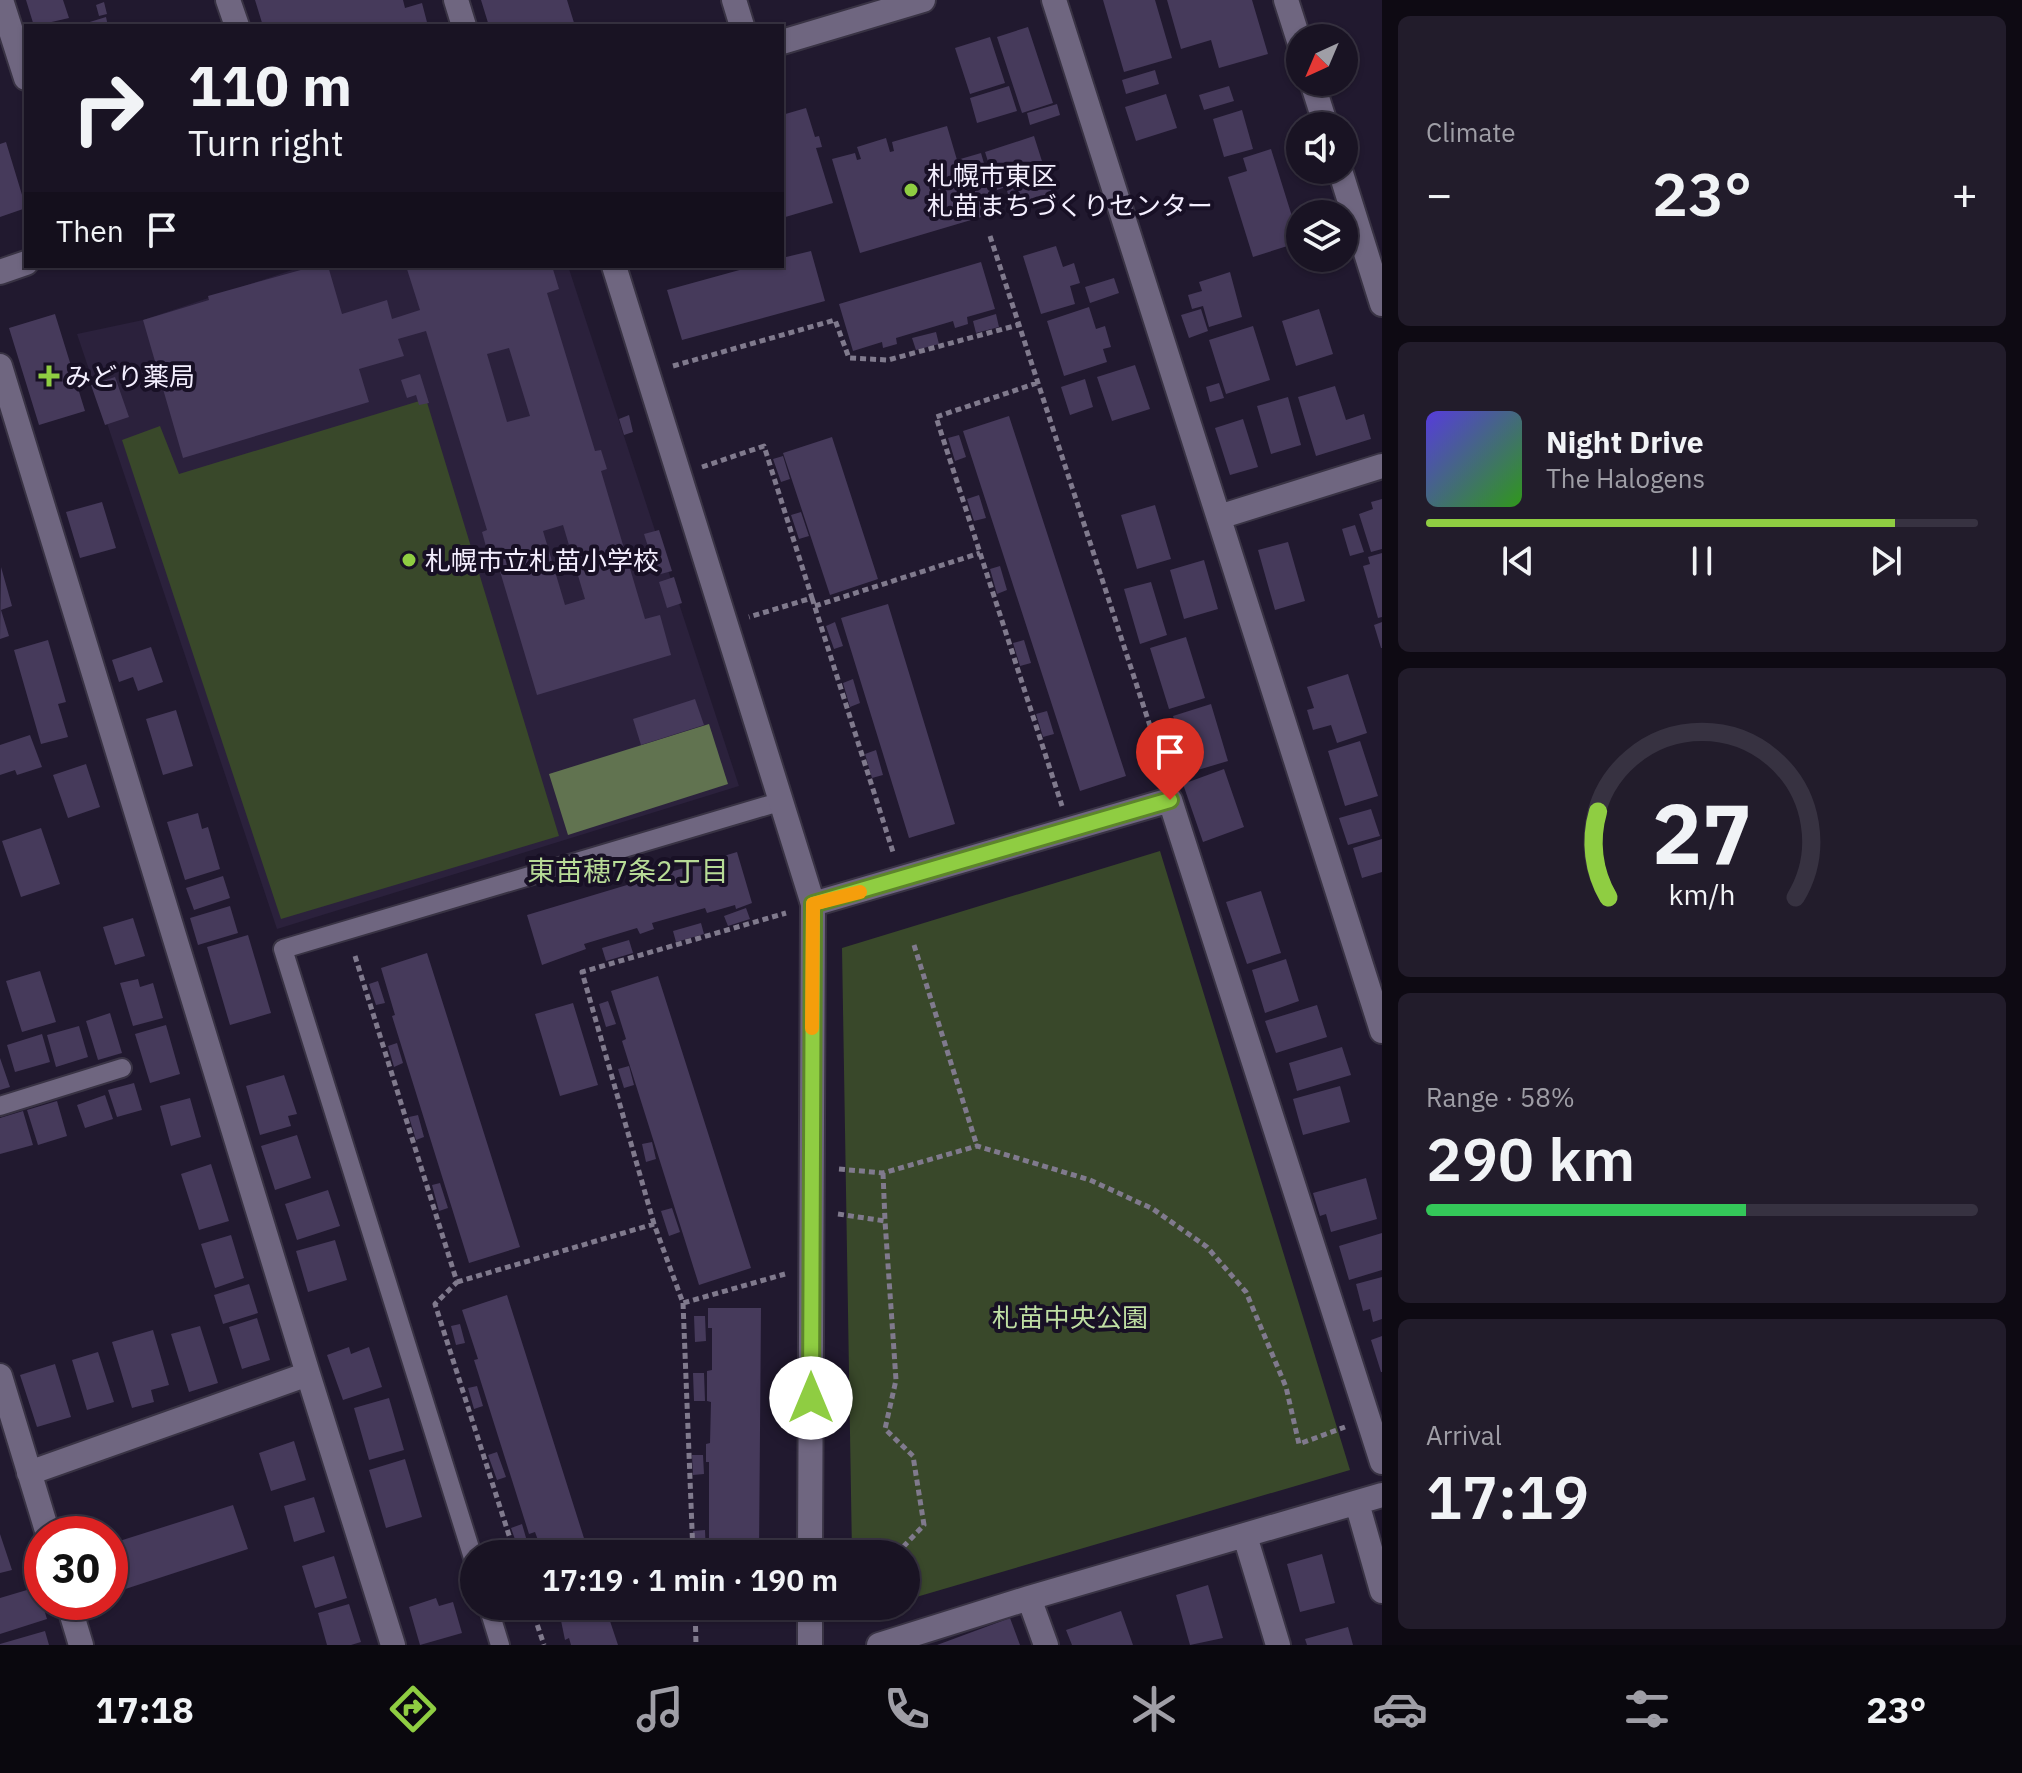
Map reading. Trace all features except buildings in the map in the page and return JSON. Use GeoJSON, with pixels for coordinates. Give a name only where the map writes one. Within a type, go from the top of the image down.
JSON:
{"type":"FeatureCollection","features":[{"type":"Feature","properties":{"kind":"street"},"geometry":{"type":"LineString","coordinates":[[1,0],[24,72]]}},
{"type":"Feature","properties":{"kind":"street"},"geometry":{"type":"LineString","coordinates":[[228,0],[236,24]]}},
{"type":"Feature","properties":{"kind":"street"},"geometry":{"type":"LineString","coordinates":[[456,0],[463,24]]}},
{"type":"Feature","properties":{"kind":"street"},"geometry":{"type":"LineString","coordinates":[[734,0],[741,24]]}},
{"type":"Feature","properties":{"kind":"street"},"geometry":{"type":"LineString","coordinates":[[784,41],[923,0]]}},
{"type":"Feature","properties":{"kind":"street"},"geometry":{"type":"LineString","coordinates":[[1054,0],[1382,1031]]}},
{"type":"Feature","properties":{"kind":"street"},"geometry":{"type":"LineString","coordinates":[[1286,0],[1294,24]]}},
{"type":"Feature","properties":{"kind":"street"},"geometry":{"type":"LineString","coordinates":[[1344,184],[1382,304]]}},
{"type":"Feature","properties":{"kind":"street"},"geometry":{"type":"LineString","coordinates":[[0,272],[24,264]]}},
{"type":"Feature","properties":{"kind":"street"},"geometry":{"type":"LineString","coordinates":[[615,268],[779,802],[802,908],[810,1540]]}},
{"type":"Feature","properties":{"kind":"street"},"geometry":{"type":"LineString","coordinates":[[0,366],[393,1645]]}},
{"type":"Feature","properties":{"kind":"street"},"geometry":{"type":"LineString","coordinates":[[1219,517],[1382,466]]}},
{"type":"Feature","properties":{"kind":"street"},"geometry":{"type":"LineString","coordinates":[[802,908],[1170,800],[1382,1462]]}},
{"type":"Feature","properties":{"kind":"street"},"geometry":{"type":"LineString","coordinates":[[29,1473],[308,1374]]}},
{"type":"Feature","properties":{"kind":"street"},"geometry":{"type":"LineString","coordinates":[[0,1376],[42,1516]]}},
{"type":"Feature","properties":{"kind":"street"},"geometry":{"type":"LineString","coordinates":[[879,1645],[1382,1495]]}},
{"type":"Feature","properties":{"kind":"street"},"geometry":{"type":"LineString","coordinates":[[1357,1503],[1382,1591]]}},
{"type":"Feature","properties":{"kind":"street"},"geometry":{"type":"LineString","coordinates":[[1245,1536],[1278,1645]]}},
{"type":"Feature","properties":{"kind":"street"},"geometry":{"type":"LineString","coordinates":[[1029,1598],[1046,1645]]}},
{"type":"Feature","properties":{"kind":"street"},"geometry":{"type":"LineString","coordinates":[[73,1620],[81,1645]]}},
{"type":"Feature","properties":{"kind":"street"},"geometry":{"type":"LineString","coordinates":[[810,1620],[810,1645]]}},
{"type":"Feature","properties":{"kind":"lane"},"geometry":{"type":"LineString","coordinates":[[467,1540],[283,949],[779,802]]}},
{"type":"Feature","properties":{"kind":"lane"},"geometry":{"type":"LineString","coordinates":[[0,1106],[122,1068]]}},
{"type":"Feature","properties":{"kind":"lane"},"geometry":{"type":"LineString","coordinates":[[492,1620],[500,1645]]}},
{"type":"Feature","properties":{"kind":"path"},"geometry":{"type":"LineString","coordinates":[[990,236],[1169,783]]}},
{"type":"Feature","properties":{"kind":"path"},"geometry":{"type":"LineString","coordinates":[[670,367],[835,320],[849,358],[888,360],[1018,325]]}},
{"type":"Feature","properties":{"kind":"path"},"geometry":{"type":"LineString","coordinates":[[1037,383],[936,417],[1064,814]]}},
{"type":"Feature","properties":{"kind":"path"},"geometry":{"type":"LineString","coordinates":[[701,468],[764,446],[896,863]]}},
{"type":"Feature","properties":{"kind":"path"},"geometry":{"type":"LineString","coordinates":[[815,606],[980,553]]}},
{"type":"Feature","properties":{"kind":"path"},"geometry":{"type":"LineString","coordinates":[[747,618],[812,598]]}},
{"type":"Feature","properties":{"kind":"path"},"geometry":{"type":"LineString","coordinates":[[692,1540],[683,1303],[654,1224],[582,972],[802,908]]}},
{"type":"Feature","properties":{"kind":"path"},"geometry":{"type":"LineString","coordinates":[[914,945],[977,1146]]}},
{"type":"Feature","properties":{"kind":"path"},"geometry":{"type":"LineString","coordinates":[[355,956],[457,1282]]}},
{"type":"Feature","properties":{"kind":"path"},"geometry":{"type":"LineString","coordinates":[[838,1169],[883,1173],[977,1146],[1090,1180],[1153,1209],[1207,1247],[1246,1292],[1286,1387],[1299,1444],[1355,1424]]}},
{"type":"Feature","properties":{"kind":"path"},"geometry":{"type":"LineString","coordinates":[[883,1173],[896,1380],[885,1429],[913,1456],[924,1525],[910,1540]]}},
{"type":"Feature","properties":{"kind":"path"},"geometry":{"type":"LineString","coordinates":[[837,1214],[885,1221]]}},
{"type":"Feature","properties":{"kind":"path"},"geometry":{"type":"LineString","coordinates":[[511,1540],[435,1304],[457,1282],[654,1224]]}},
{"type":"Feature","properties":{"kind":"path"},"geometry":{"type":"LineString","coordinates":[[683,1303],[788,1273]]}},
{"type":"Feature","properties":{"kind":"path"},"geometry":{"type":"LineString","coordinates":[[536,1620],[544,1645]]}},
{"type":"Feature","properties":{"kind":"path"},"geometry":{"type":"LineString","coordinates":[[695,1620],[696,1645]]}},
{"type":"Feature","properties":{"kind":"shaded area","name":"札幌市立札苗小学校"},"geometry":{"type":"Polygon","coordinates":[[[298,268],[569,268],[739,786],[277,929],[77,334],[143,320],[298,268]]]}},
{"type":"Feature","properties":{"kind":"shaded area"},"geometry":{"type":"Polygon","coordinates":[[[709,724],[728,784],[568,835],[549,774],[709,724]]]}},
{"type":"Feature","properties":{"kind":"green space"},"geometry":{"type":"Polygon","coordinates":[[[426,399],[559,836],[281,919],[122,440],[160,426],[179,474],[426,399]]]}},
{"type":"Feature","properties":{"kind":"green space","name":"札苗中央公園"},"geometry":{"type":"Polygon","coordinates":[[[1160,851],[1350,1470],[920,1596],[920,1540],[852,1540],[842,948],[1160,851]]]}},
{"type":"Feature","properties":{"kind":"slow traffic"},"geometry":{"type":"LineString","coordinates":[[812,1028],[813,904],[860,892]]}},
{"type":"Feature","properties":{"kind":"place","name":"札幌市東区 札苗まちづくりセンター"},"geometry":{"type":"Point","coordinates":[911,190]}},
{"type":"Feature","properties":{"kind":"place","name":"みどり薬局"},"geometry":{"type":"Point","coordinates":[49,376]}},
{"type":"Feature","properties":{"kind":"place","name":"札幌市立札苗小学校"},"geometry":{"type":"Point","coordinates":[409,560]}},
{"type":"Feature","properties":{"kind":"district","name":"東苗穂7条2丁目"},"geometry":{"type":"Point","coordinates":[628,870]}},
{"type":"Feature","properties":{"kind":"route"},"geometry":{"type":"LineString","coordinates":[[811,1398],[813,904],[1170,800]]}}]}
